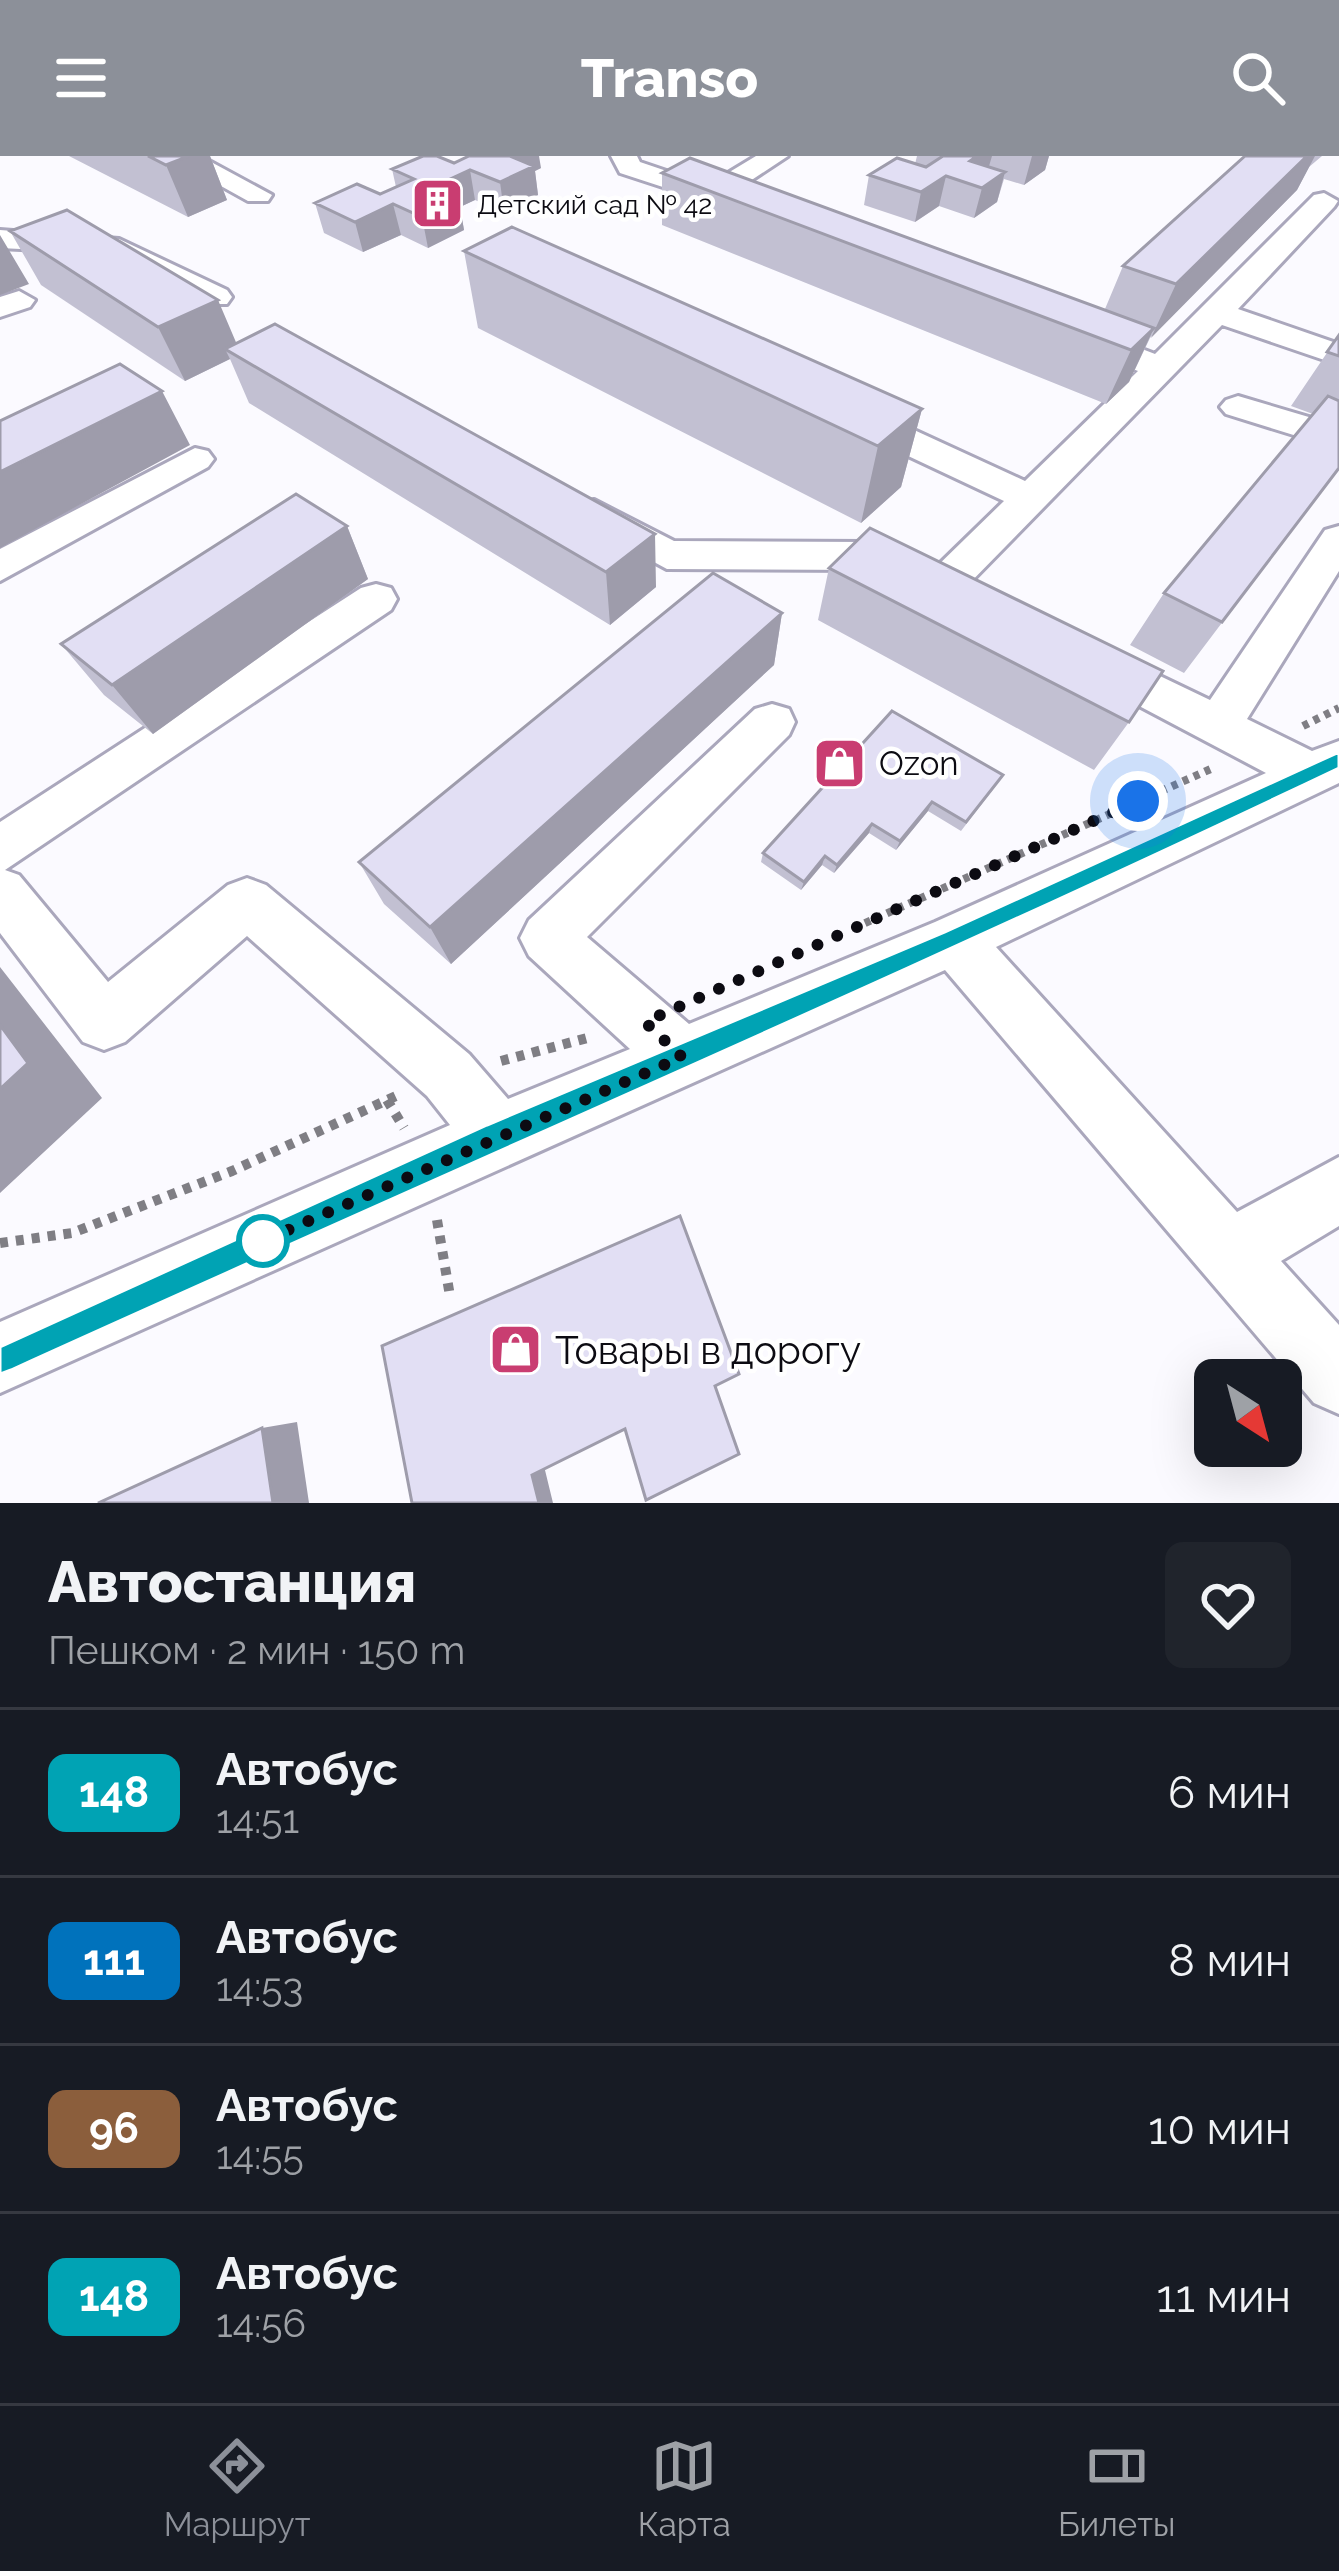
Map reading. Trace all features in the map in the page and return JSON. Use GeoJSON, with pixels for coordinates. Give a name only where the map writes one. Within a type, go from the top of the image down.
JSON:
{"type":"FeatureCollection","features":[{"type":"Feature","properties":{"kind":"street"},"geometry":{"type":"LineString","coordinates":[[180,156],[258,195]]}},
{"type":"Feature","properties":{"kind":"street"},"geometry":{"type":"LineString","coordinates":[[624,156],[628,167],[755,211]]}},
{"type":"Feature","properties":{"kind":"street"},"geometry":{"type":"LineString","coordinates":[[711,194],[776,156]]}},
{"type":"Feature","properties":{"kind":"street"},"geometry":{"type":"LineString","coordinates":[[944,584],[1324,201]]}},
{"type":"Feature","properties":{"kind":"street"},"geometry":{"type":"LineString","coordinates":[[0,239],[109,244],[216,297]]}},
{"type":"Feature","properties":{"kind":"street"},"geometry":{"type":"LineString","coordinates":[[1217,312],[1339,355]]}},
{"type":"Feature","properties":{"kind":"street"},"geometry":{"type":"LineString","coordinates":[[1054,327],[1161,368]]}},
{"type":"Feature","properties":{"kind":"street"},"geometry":{"type":"LineString","coordinates":[[816,400],[1030,498]]}},
{"type":"Feature","properties":{"kind":"street"},"geometry":{"type":"LineString","coordinates":[[1238,407],[1339,438]]}},
{"type":"Feature","properties":{"kind":"street"},"geometry":{"type":"LineString","coordinates":[[0,567],[195,459]]}},
{"type":"Feature","properties":{"kind":"street"},"geometry":{"type":"LineString","coordinates":[[568,498],[668,554],[866,556],[944,584],[986,606]]}},
{"type":"Feature","properties":{"kind":"street"},"geometry":{"type":"LineString","coordinates":[[1237,736],[1339,539]]}},
{"type":"Feature","properties":{"kind":"street"},"geometry":{"type":"LineString","coordinates":[[0,850],[376,598]]}},
{"type":"Feature","properties":{"kind":"street"},"geometry":{"type":"LineString","coordinates":[[1049,638],[1237,736],[1326,768]]}},
{"type":"Feature","properties":{"kind":"street"},"geometry":{"type":"LineString","coordinates":[[663,1040],[548,938],[772,722]]}},
{"type":"Feature","properties":{"kind":"street"},"geometry":{"type":"LineString","coordinates":[[0,1358],[497,1135],[663,1040],[954,940],[1326,768]]}},
{"type":"Feature","properties":{"kind":"street"},"geometry":{"type":"LineString","coordinates":[[0,892],[104,1022],[247,902],[448,1075],[497,1135]]}},
{"type":"Feature","properties":{"kind":"street"},"geometry":{"type":"LineString","coordinates":[[954,940],[1339,1378]]}},
{"type":"Feature","properties":{"kind":"street"},"geometry":{"type":"LineString","coordinates":[[1230,1254],[1339,1189]]}},
{"type":"Feature","properties":{"kind":"path"},"geometry":{"type":"LineString","coordinates":[[836,936],[1237,736],[1339,708]]}},
{"type":"Feature","properties":{"kind":"path"},"geometry":{"type":"LineString","coordinates":[[448,1075],[663,1040]]}},
{"type":"Feature","properties":{"kind":"path"},"geometry":{"type":"LineString","coordinates":[[0,1244],[72,1233],[232,1171],[387,1100]]}},
{"type":"Feature","properties":{"kind":"building"},"geometry":{"type":"Polygon","coordinates":[[[148,156],[189,156],[166,165],[148,156]]]}},
{"type":"Feature","properties":{"kind":"building"},"geometry":{"type":"Polygon","coordinates":[[[423,156],[454,163],[469,156],[510,156],[534,166],[500,182],[470,170],[431,188],[459,200],[422,217],[393,204],[355,222],[315,203],[357,184],[380,194],[414,179],[392,169],[423,156]]]}},
{"type":"Feature","properties":{"kind":"building"},"geometry":{"type":"Polygon","coordinates":[[[943,156],[977,156],[970,161],[1005,172],[982,188],[946,176],[921,192],[869,175],[897,158],[926,167],[943,156]]]}},
{"type":"Feature","properties":{"kind":"building"},"geometry":{"type":"Polygon","coordinates":[[[1245,156],[1307,156],[1176,284],[1123,266],[1245,156]]]}},
{"type":"Feature","properties":{"kind":"building"},"geometry":{"type":"Polygon","coordinates":[[[690,158],[1154,328],[1131,350],[662,173],[690,158]]]}},
{"type":"Feature","properties":{"kind":"building"},"geometry":{"type":"Polygon","coordinates":[[[67,210],[218,300],[158,327],[10,231],[67,210]]]}},
{"type":"Feature","properties":{"kind":"building"},"geometry":{"type":"Polygon","coordinates":[[[512,227],[922,409],[878,446],[464,251],[512,227]]]}},
{"type":"Feature","properties":{"kind":"building"},"geometry":{"type":"Polygon","coordinates":[[[275,324],[655,534],[606,572],[225,349],[275,324]]]}},
{"type":"Feature","properties":{"kind":"building"},"geometry":{"type":"Polygon","coordinates":[[[1339,335],[1339,356],[1327,352],[1339,335]]]}},
{"type":"Feature","properties":{"kind":"building"},"geometry":{"type":"Polygon","coordinates":[[[120,364],[162,391],[0,472],[0,421],[120,364]]]}},
{"type":"Feature","properties":{"kind":"building"},"geometry":{"type":"Polygon","coordinates":[[[1328,396],[1339,401],[1339,468],[1222,622],[1164,593],[1328,396]]]}},
{"type":"Feature","properties":{"kind":"building"},"geometry":{"type":"Polygon","coordinates":[[[296,494],[347,526],[112,685],[61,644],[296,494]]]}},
{"type":"Feature","properties":{"kind":"building"},"geometry":{"type":"Polygon","coordinates":[[[870,528],[1163,671],[1129,722],[829,568],[870,528]]]}},
{"type":"Feature","properties":{"kind":"building"},"geometry":{"type":"Polygon","coordinates":[[[713,573],[782,613],[430,927],[359,862],[713,573]]]}},
{"type":"Feature","properties":{"kind":"building"},"geometry":{"type":"Polygon","coordinates":[[[892,711],[1003,775],[966,822],[932,802],[900,841],[872,824],[837,865],[825,856],[804,882],[763,853],[892,711]]]}},
{"type":"Feature","properties":{"kind":"building"},"geometry":{"type":"Polygon","coordinates":[[[0,1025],[28,1063],[0,1089],[0,1025]]]}},
{"type":"Feature","properties":{"kind":"building"},"geometry":{"type":"Polygon","coordinates":[[[680,1216],[739,1374],[715,1386],[739,1454],[646,1500],[625,1429],[532,1475],[539,1503],[412,1503],[382,1346],[680,1216]]]}},
{"type":"Feature","properties":{"kind":"building"},"geometry":{"type":"Polygon","coordinates":[[[262,1428],[273,1503],[98,1503],[262,1428]]]}},
{"type":"Feature","properties":{"kind":"bus line","name":"148"},"geometry":{"type":"LineString","coordinates":[[0,1358],[497,1135],[954,940],[1339,761]]}},
{"type":"Feature","properties":{"kind":"place","name":"Детский сад № 42"},"geometry":{"type":"Point","coordinates":[438,204]}},
{"type":"Feature","properties":{"kind":"place","name":"Ozon"},"geometry":{"type":"Point","coordinates":[840,763]}},
{"type":"Feature","properties":{"kind":"place","name":"Товары в дорогу"},"geometry":{"type":"Point","coordinates":[516,1350]}},
{"type":"Feature","properties":{"kind":"route"},"geometry":{"type":"LineString","coordinates":[[263,1241],[256,1244],[682,1057],[645,1022],[1138,801]]}}]}
